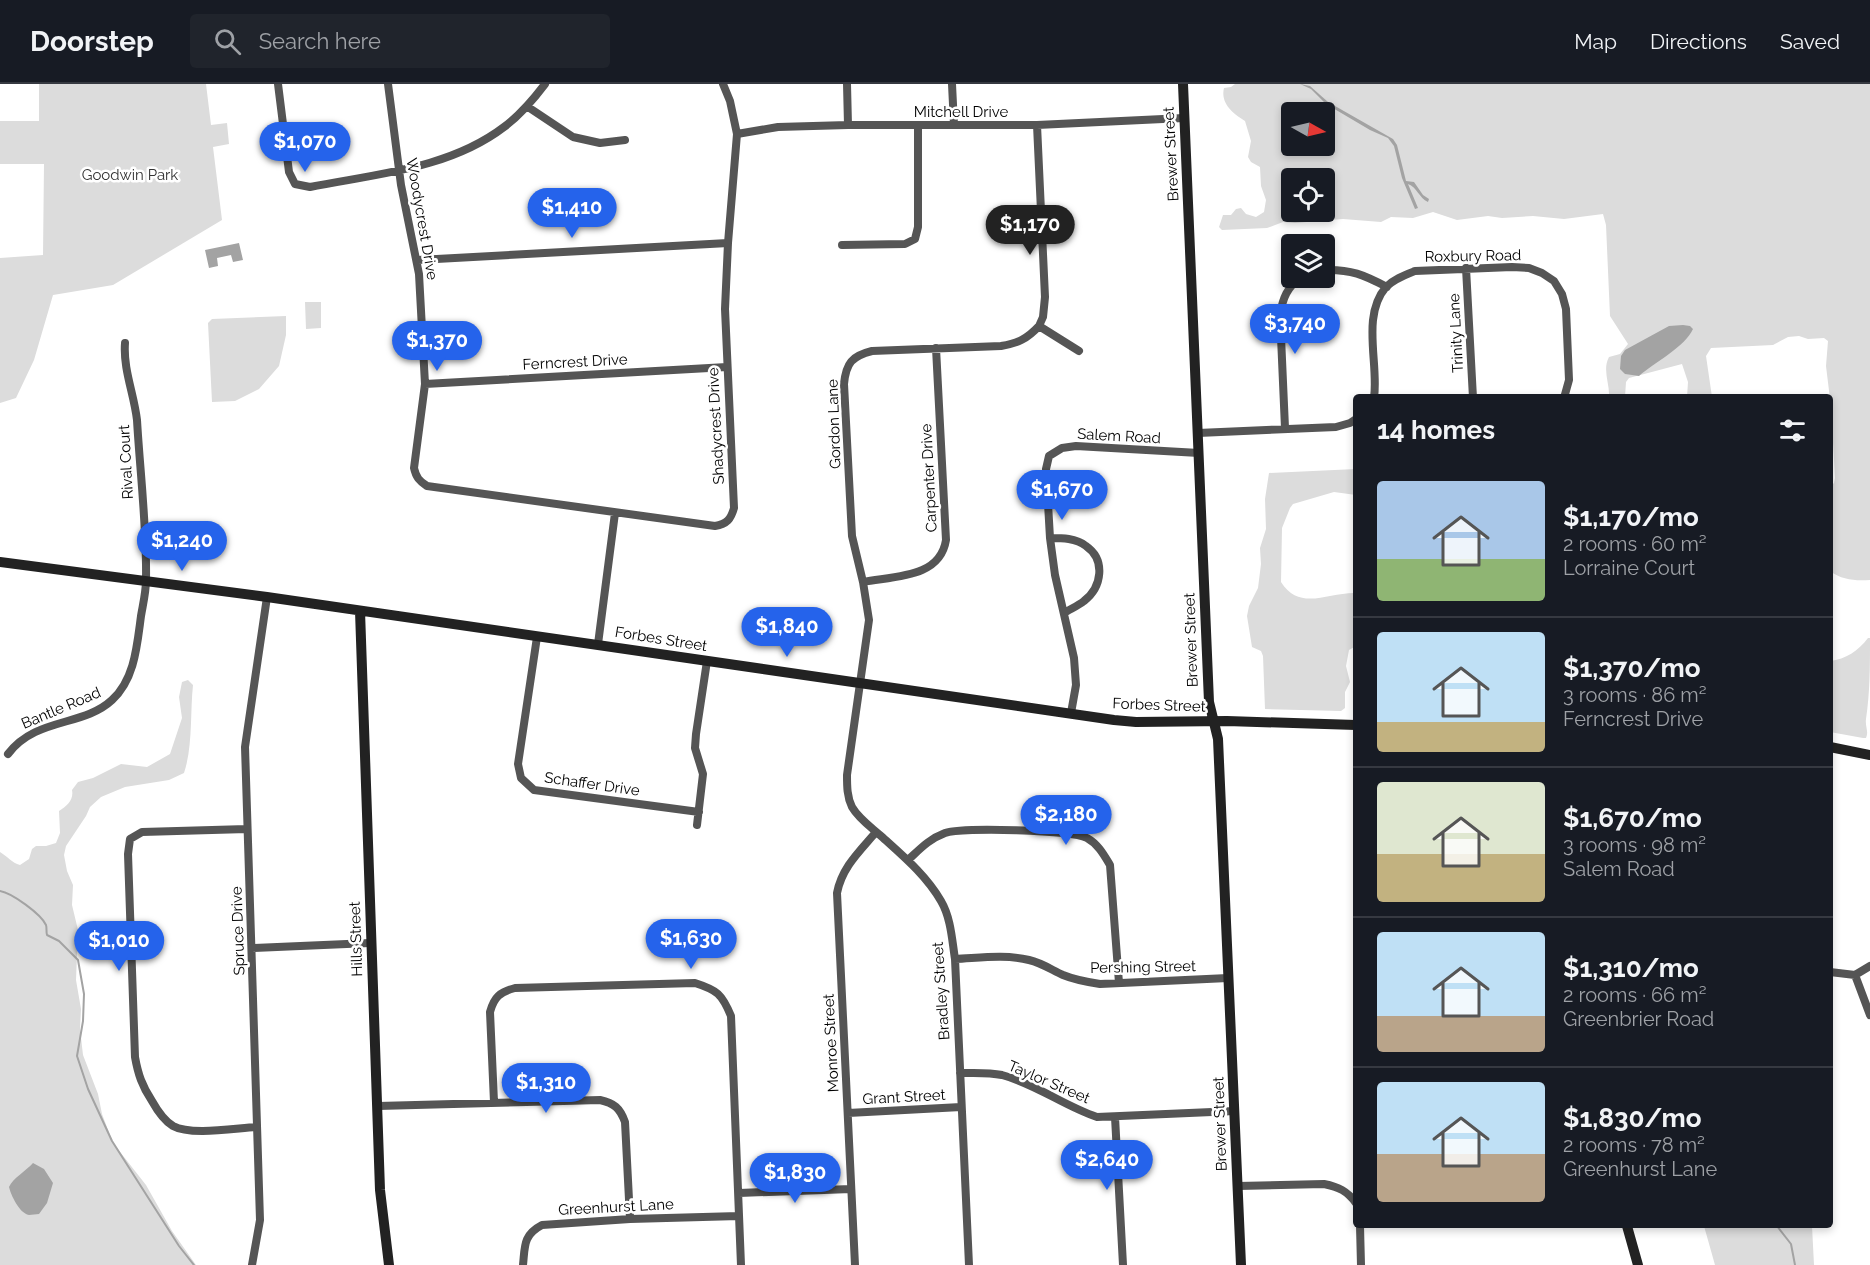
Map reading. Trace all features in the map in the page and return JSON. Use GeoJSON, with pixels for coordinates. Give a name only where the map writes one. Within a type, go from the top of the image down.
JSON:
{"type":"FeatureCollection","features":[{"type":"Feature","properties":{"kind":"main road","name":"Brewer Street"},"geometry":{"type":"LineString","coordinates":[[1183,84],[1209,702],[1218,739],[1241,1265]]}},
{"type":"Feature","properties":{"kind":"main road","name":"Forbes Street"},"geometry":{"type":"LineString","coordinates":[[0,562],[267,597],[1136,722],[1213,721],[1353,725]]}},
{"type":"Feature","properties":{"kind":"main road","name":"Hills Street"},"geometry":{"type":"LineString","coordinates":[[360,611],[380,1190],[389,1265]]}},
{"type":"Feature","properties":{"kind":"main road"},"geometry":{"type":"LineString","coordinates":[[1833,748],[1870,755]]}},
{"type":"Feature","properties":{"kind":"main road"},"geometry":{"type":"LineString","coordinates":[[1628,1228],[1638,1265]]}},
{"type":"Feature","properties":{"kind":"street"},"geometry":{"type":"LineString","coordinates":[[278,84],[289,172],[295,184],[310,187],[399,170],[436,160],[473,145],[502,128],[528,106],[545,84]]}},
{"type":"Feature","properties":{"kind":"street","name":"Woodycrest Drive"},"geometry":{"type":"LineString","coordinates":[[388,84],[399,170],[418,261],[425,384],[414,468],[416,476],[427,486],[615,513]]}},
{"type":"Feature","properties":{"kind":"street","name":"Shadycrest Drive"},"geometry":{"type":"LineString","coordinates":[[615,513],[715,526],[725,524],[732,517],[734,508],[725,309],[737,134],[730,101],[723,84]]}},
{"type":"Feature","properties":{"kind":"street"},"geometry":{"type":"LineString","coordinates":[[847,84],[848,125]]}},
{"type":"Feature","properties":{"kind":"street"},"geometry":{"type":"LineString","coordinates":[[952,84],[954,125]]}},
{"type":"Feature","properties":{"kind":"street"},"geometry":{"type":"LineString","coordinates":[[528,106],[573,137],[600,143],[625,140]]}},
{"type":"Feature","properties":{"kind":"street","name":"Mitchell Drive"},"geometry":{"type":"LineString","coordinates":[[737,134],[778,127],[1037,125],[1184,118]]}},
{"type":"Feature","properties":{"kind":"street"},"geometry":{"type":"LineString","coordinates":[[1037,125],[1045,297],[1043,316],[1039,326],[1079,351]]}},
{"type":"Feature","properties":{"kind":"street"},"geometry":{"type":"LineString","coordinates":[[842,245],[905,244],[915,238],[918,227],[918,126]]}},
{"type":"Feature","properties":{"kind":"street"},"geometry":{"type":"LineString","coordinates":[[418,261],[728,243]]}},
{"type":"Feature","properties":{"kind":"street","name":"Trinity Lane"},"geometry":{"type":"LineString","coordinates":[[1466,268],[1473,394]]}},
{"type":"Feature","properties":{"kind":"street","name":"Roxbury Road"},"geometry":{"type":"LineString","coordinates":[[1387,287],[1400,277],[1415,271],[1529,268],[1542,273],[1554,281],[1562,294],[1566,309],[1569,380],[1565,394]]}},
{"type":"Feature","properties":{"kind":"street"},"geometry":{"type":"LineString","coordinates":[[1335,270],[1363,274],[1387,287],[1379,300],[1374,317],[1375,394]]}},
{"type":"Feature","properties":{"kind":"street"},"geometry":{"type":"LineString","coordinates":[[1286,428],[1280,314],[1283,298],[1289,288]]}},
{"type":"Feature","properties":{"kind":"street","name":"Gordon Lane"},"geometry":{"type":"LineString","coordinates":[[861,683],[869,620],[852,536],[845,372],[850,362],[858,354],[872,351],[1001,346],[1019,343],[1039,326]]}},
{"type":"Feature","properties":{"kind":"street","name":"Rival Court"},"geometry":{"type":"LineString","coordinates":[[125,343],[124,356],[135,399],[137,420],[146,581]]}},
{"type":"Feature","properties":{"kind":"street","name":"Carpenter Drive"},"geometry":{"type":"LineString","coordinates":[[863,582],[921,571],[935,564],[944,552],[946,540],[936,348]]}},
{"type":"Feature","properties":{"kind":"street","name":"Ferncrest Drive"},"geometry":{"type":"LineString","coordinates":[[425,384],[727,367]]}},
{"type":"Feature","properties":{"kind":"street"},"geometry":{"type":"LineString","coordinates":[[1198,433],[1336,427],[1353,421]]}},
{"type":"Feature","properties":{"kind":"street","name":"Salem Road"},"geometry":{"type":"LineString","coordinates":[[1071,713],[1076,685],[1074,658],[1055,575],[1050,538],[1046,469],[1049,456],[1062,448],[1076,446],[1198,453]]}},
{"type":"Feature","properties":{"kind":"street"},"geometry":{"type":"LineString","coordinates":[[598,644],[615,513]]}},
{"type":"Feature","properties":{"kind":"street"},"geometry":{"type":"LineString","coordinates":[[1050,538],[1069,539],[1085,545],[1096,556],[1100,573],[1096,588],[1085,601],[1064,613]]}},
{"type":"Feature","properties":{"kind":"street","name":"Bantle Road"},"geometry":{"type":"LineString","coordinates":[[8,754],[17,742],[29,734],[95,711],[111,701],[123,687],[132,668],[146,581]]}},
{"type":"Feature","properties":{"kind":"street","name":"Spruce Drive"},"geometry":{"type":"LineString","coordinates":[[252,1265],[260,1220],[245,747],[267,597]]}},
{"type":"Feature","properties":{"kind":"street","name":"Schaffer Drive"},"geometry":{"type":"LineString","coordinates":[[537,637],[518,764],[521,778],[534,789],[699,812]]}},
{"type":"Feature","properties":{"kind":"street"},"geometry":{"type":"LineString","coordinates":[[697,825],[703,774],[695,748],[707,661]]}},
{"type":"Feature","properties":{"kind":"street","name":"Bradley Street"},"geometry":{"type":"LineString","coordinates":[[861,683],[847,775],[847,791],[852,806],[863,822],[908,860],[929,883],[942,902],[950,923],[955,959],[969,1265]]}},
{"type":"Feature","properties":{"kind":"street"},"geometry":{"type":"LineString","coordinates":[[247,829],[142,832],[130,839],[128,854],[135,1057],[138,1076],[161,1115],[173,1126],[185,1130],[257,1127]]}},
{"type":"Feature","properties":{"kind":"street"},"geometry":{"type":"LineString","coordinates":[[908,860],[930,840],[948,832],[965,830],[1056,833],[1086,837],[1101,849],[1110,866],[1119,983]]}},
{"type":"Feature","properties":{"kind":"street","name":"Monroe Street"},"geometry":{"type":"LineString","coordinates":[[855,1265],[837,892],[845,868],[876,832]]}},
{"type":"Feature","properties":{"kind":"street"},"geometry":{"type":"LineString","coordinates":[[252,948],[370,943]]}},
{"type":"Feature","properties":{"kind":"street","name":"Pershing Street"},"geometry":{"type":"LineString","coordinates":[[955,959],[1009,956],[1044,964],[1061,975],[1080,981],[1119,983],[1228,978]]}},
{"type":"Feature","properties":{"kind":"street"},"geometry":{"type":"LineString","coordinates":[[1833,972],[1855,975],[1870,966]]}},
{"type":"Feature","properties":{"kind":"street"},"geometry":{"type":"LineString","coordinates":[[1855,975],[1870,1015]]}},
{"type":"Feature","properties":{"kind":"street"},"geometry":{"type":"LineString","coordinates":[[494,1102],[490,1012],[494,1000],[503,991],[514,988],[695,983],[713,989],[724,999],[732,1016],[741,1265]]}},
{"type":"Feature","properties":{"kind":"street","name":"Taylor Street"},"geometry":{"type":"LineString","coordinates":[[960,1073],[986,1072],[1002,1075],[1025,1083],[1078,1111],[1097,1117],[1235,1111]]}},
{"type":"Feature","properties":{"kind":"street"},"geometry":{"type":"LineString","coordinates":[[378,1106],[600,1100],[610,1102],[620,1109],[625,1122],[630,1219]]}},
{"type":"Feature","properties":{"kind":"street","name":"Grant Street"},"geometry":{"type":"LineString","coordinates":[[848,1113],[961,1107]]}},
{"type":"Feature","properties":{"kind":"street"},"geometry":{"type":"LineString","coordinates":[[1115,1116],[1124,1265]]}},
{"type":"Feature","properties":{"kind":"street"},"geometry":{"type":"LineString","coordinates":[[1238,1186],[1324,1184],[1337,1186],[1348,1192],[1353,1199]]}},
{"type":"Feature","properties":{"kind":"street"},"geometry":{"type":"LineString","coordinates":[[739,1193],[851,1189]]}},
{"type":"Feature","properties":{"kind":"street","name":"Greenhurst Lane"},"geometry":{"type":"LineString","coordinates":[[523,1265],[526,1240],[532,1230],[542,1225],[630,1219],[739,1216]]}},
{"type":"Feature","properties":{"kind":"street"},"geometry":{"type":"LineString","coordinates":[[1360,1228],[1361,1265]]}},
{"type":"Feature","properties":{"kind":"green space","name":"Goodwin Park"},"geometry":{"type":"Polygon","coordinates":[[[39,84],[206,84],[211,125],[227,123],[229,144],[213,147],[222,220],[113,285],[53,295],[34,360],[16,398],[0,403],[0,258],[43,255],[44,164],[0,164],[0,121],[39,121],[39,84]]]}},
{"type":"Feature","properties":{"kind":"green space"},"geometry":{"type":"Polygon","coordinates":[[[1235,84],[1870,84],[1870,580],[1849,579],[1833,573],[1833,484],[1835,478],[1833,394],[1829,394],[1826,366],[1828,341],[1824,338],[1808,339],[1799,336],[1788,337],[1773,345],[1711,348],[1706,356],[1712,394],[1687,394],[1688,382],[1682,364],[1629,378],[1626,382],[1625,394],[1609,394],[1607,362],[1609,357],[1620,354],[1628,344],[1610,316],[1606,225],[1603,214],[1564,219],[1488,216],[1457,220],[1433,212],[1413,218],[1391,217],[1381,222],[1335,220],[1335,168],[1281,168],[1281,222],[1283,222],[1267,228],[1222,230],[1219,227],[1223,215],[1231,215],[1236,209],[1241,208],[1246,214],[1256,217],[1264,212],[1266,200],[1261,186],[1260,167],[1251,162],[1248,157],[1251,141],[1245,121],[1232,112],[1223,94],[1224,88],[1235,84]]]}},
{"type":"Feature","properties":{"kind":"green space"},"geometry":{"type":"Polygon","coordinates":[[[305,302],[321,302],[321,328],[306,329],[305,302]]]}},
{"type":"Feature","properties":{"kind":"green space"},"geometry":{"type":"Polygon","coordinates":[[[286,316],[286,335],[279,366],[259,389],[235,401],[212,402],[208,323],[212,319],[286,316]]]}},
{"type":"Feature","properties":{"kind":"green space"},"geometry":{"type":"Polygon","coordinates":[[[1353,469],[1353,495],[1334,492],[1293,504],[1282,528],[1281,582],[1289,591],[1306,598],[1353,593],[1353,648],[1349,650],[1346,666],[1350,682],[1345,692],[1345,708],[1341,711],[1265,709],[1263,656],[1261,651],[1252,647],[1247,616],[1258,588],[1260,548],[1266,529],[1265,499],[1269,473],[1353,469]]]}},
{"type":"Feature","properties":{"kind":"green space"},"geometry":{"type":"Polygon","coordinates":[[[1870,638],[1866,738],[1833,733],[1833,660],[1851,654],[1870,638]]]}},
{"type":"Feature","properties":{"kind":"green space"},"geometry":{"type":"Polygon","coordinates":[[[188,680],[193,685],[190,741],[184,773],[169,780],[125,787],[101,797],[90,807],[66,846],[64,855],[73,885],[72,905],[78,930],[76,980],[81,1009],[80,1029],[83,1055],[113,1143],[146,1185],[172,1231],[196,1265],[0,1265],[0,852],[20,865],[29,859],[32,849],[36,846],[56,843],[60,833],[59,811],[69,802],[72,790],[78,782],[93,778],[121,764],[147,767],[170,754],[182,718],[179,697],[182,682],[188,680]]]}},
{"type":"Feature","properties":{"kind":"green space"},"geometry":{"type":"Polygon","coordinates":[[[1705,1228],[1812,1228],[1814,1265],[1715,1265],[1705,1228]]]}},
{"type":"Feature","properties":{"kind":"shaded area"},"geometry":{"type":"Polygon","coordinates":[[[1300,84],[1310,86],[1328,102],[1324,102],[1311,89],[1300,84]]]}},
{"type":"Feature","properties":{"kind":"shaded area"},"geometry":{"type":"Polygon","coordinates":[[[1335,106],[1393,139],[1397,145],[1406,181],[1414,182],[1423,195],[1429,199],[1428,202],[1408,184],[1418,208],[1415,209],[1402,178],[1394,146],[1388,138],[1335,109],[1335,106]]]}},
{"type":"Feature","properties":{"kind":"shaded area"},"geometry":{"type":"Polygon","coordinates":[[[239,243],[243,260],[233,262],[231,255],[217,258],[218,266],[209,268],[205,250],[239,243]]]}},
{"type":"Feature","properties":{"kind":"shaded area"},"geometry":{"type":"Polygon","coordinates":[[[1683,325],[1693,329],[1689,336],[1677,348],[1639,376],[1625,374],[1620,369],[1621,356],[1625,350],[1669,326],[1683,325]]]}},
{"type":"Feature","properties":{"kind":"shaded area"},"geometry":{"type":"Polygon","coordinates":[[[33,1163],[44,1169],[53,1183],[47,1203],[39,1214],[29,1215],[19,1207],[9,1187],[33,1163]]]}},
{"type":"Feature","properties":{"kind":"waterway"},"geometry":{"type":"LineString","coordinates":[[0,891],[19,900],[32,910],[43,920],[47,935],[59,941],[78,960],[84,994],[83,1021],[77,1056],[88,1089],[112,1141],[179,1246],[194,1265]]}},
{"type":"Feature","properties":{"kind":"waterway"},"geometry":{"type":"LineString","coordinates":[[1779,1228],[1791,1244],[1795,1265]]}}]}
